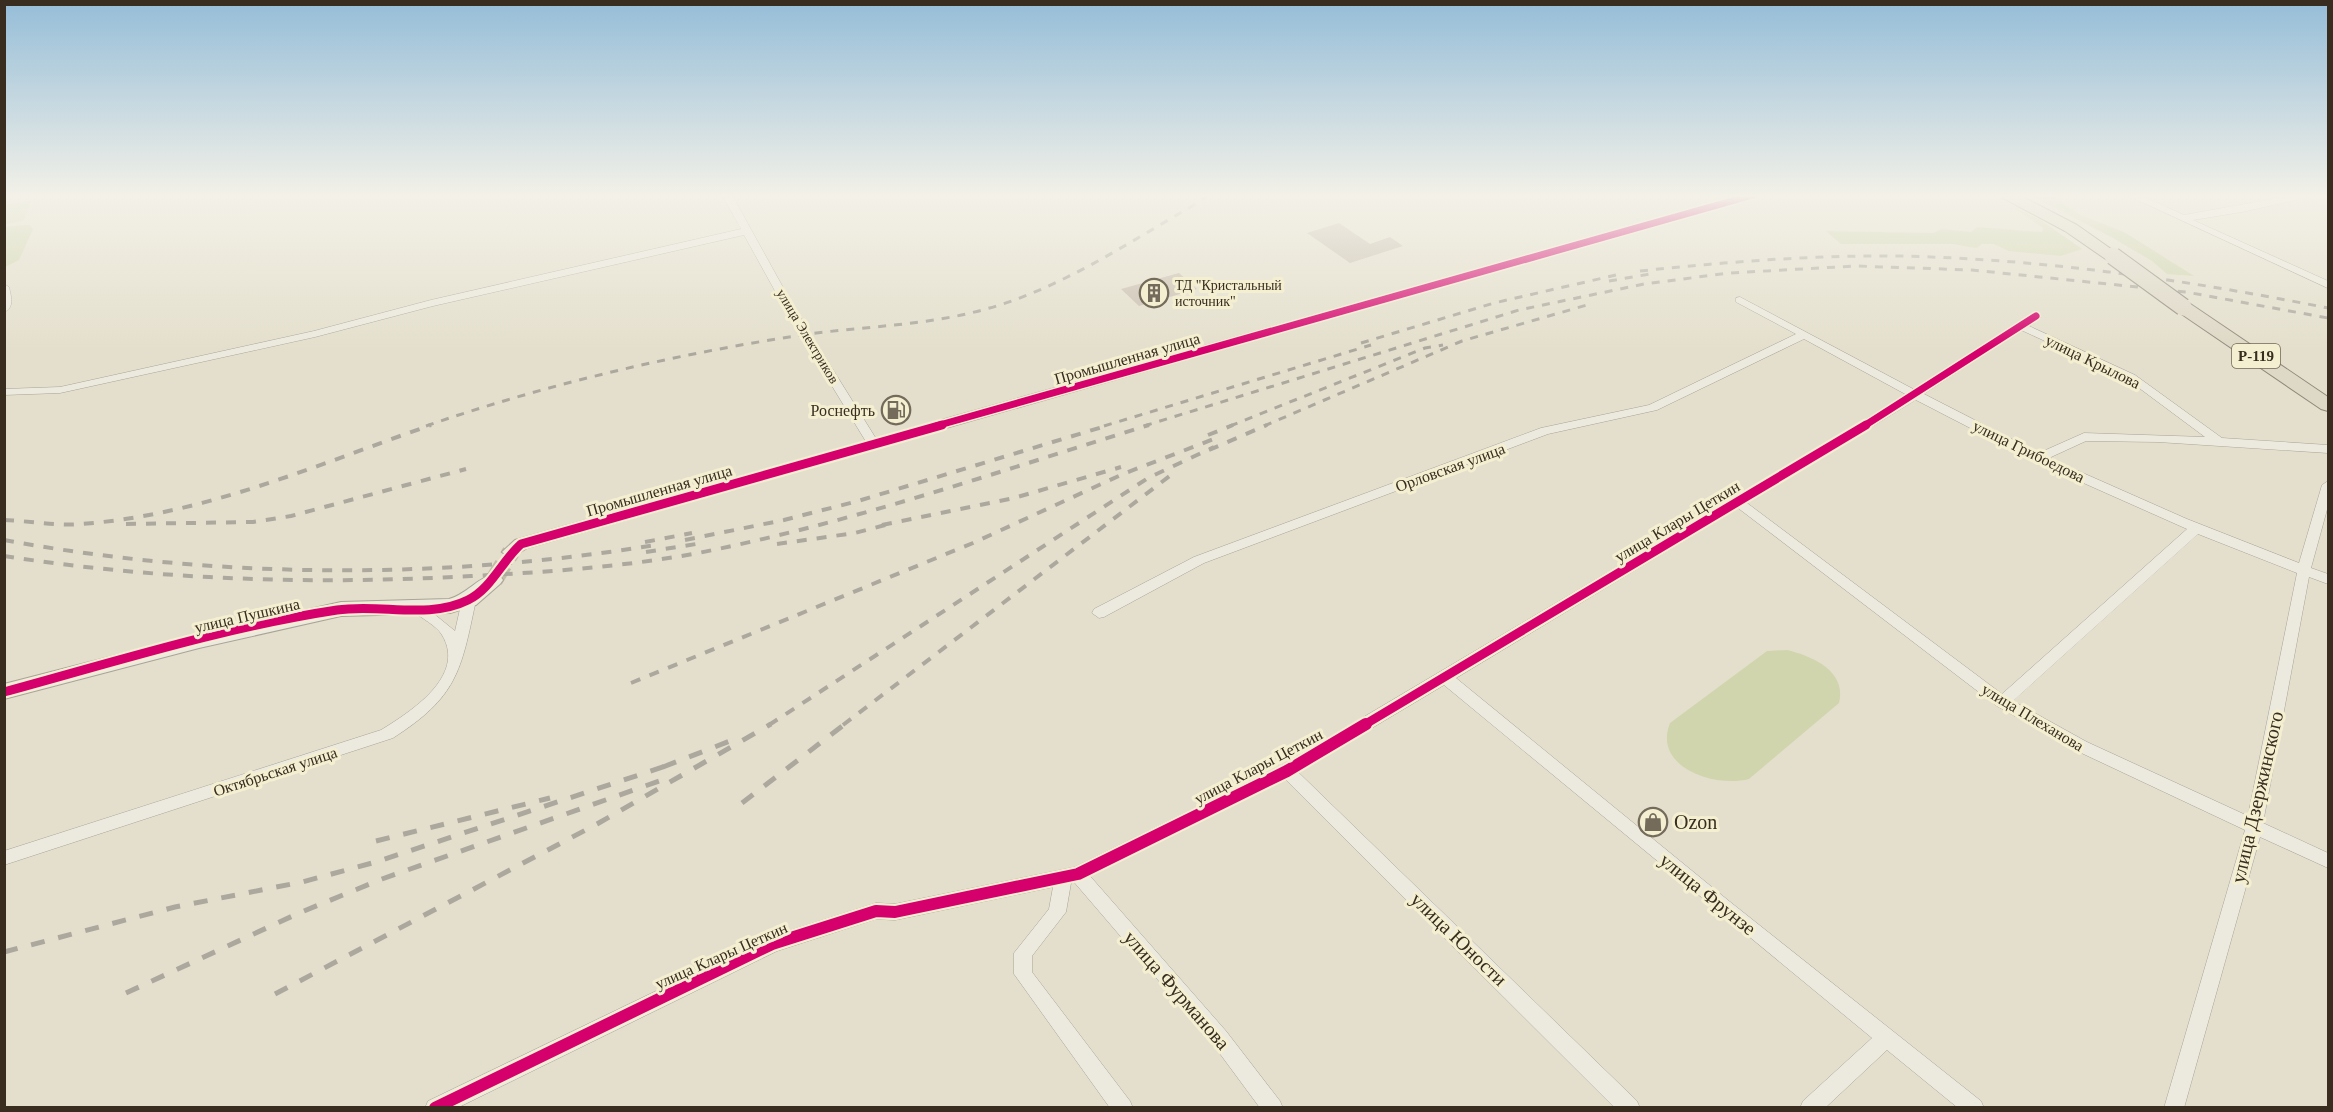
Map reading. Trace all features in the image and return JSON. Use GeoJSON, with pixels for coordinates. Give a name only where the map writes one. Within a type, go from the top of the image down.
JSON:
{"type":"FeatureCollection","features":[{"type":"Feature","properties":{"kind":"highway","name":"Р-119"},"geometry":{"type":"LineString","coordinates":[[2100,247],[2183,307],[2328,405]]}},
{"type":"Feature","properties":{"kind":"street"},"geometry":{"type":"LineString","coordinates":[[4,392],[60,390],[315,334],[431,303],[677,247]]}},
{"type":"Feature","properties":{"kind":"street","name":"улица Электриков"},"geometry":{"type":"LineString","coordinates":[[756,247],[795,318],[874,446]]}},
{"type":"Feature","properties":{"kind":"street","name":"Промышленная улица"},"geometry":{"type":"LineString","coordinates":[[511,552],[521,544],[1571,247]]}},
{"type":"Feature","properties":{"kind":"street"},"geometry":{"type":"LineString","coordinates":[[2247,247],[2328,285]]}},
{"type":"Feature","properties":{"kind":"street"},"geometry":{"type":"LineString","coordinates":[[4,287],[7,300],[4,309]]}},
{"type":"Feature","properties":{"kind":"street","name":"улица Грибоедова"},"geometry":{"type":"LineString","coordinates":[[1740,300],[1915,395],[2039,458],[2195,529],[2328,579]]}},
{"type":"Feature","properties":{"kind":"street","name":"улица Клары Цеткин"},"geometry":{"type":"LineString","coordinates":[[435,1107],[772,944],[876,911],[895,912],[1070,877],[1287,771],[1915,395],[2036,316]]}},
{"type":"Feature","properties":{"kind":"street","name":"улица Крылова"},"geometry":{"type":"LineString","coordinates":[[2021,326],[2131,376],[2220,443]]}},
{"type":"Feature","properties":{"kind":"street","name":"Орловская улица"},"geometry":{"type":"LineString","coordinates":[[1099,613],[1199,560],[1545,431],[1653,408],[1804,334]]}},
{"type":"Feature","properties":{"kind":"street"},"geometry":{"type":"LineString","coordinates":[[2039,458],[2084,437],[2158,438],[2328,449]]}},
{"type":"Feature","properties":{"kind":"street","name":"улица Дзержинского"},"geometry":{"type":"LineString","coordinates":[[2174,1107],[2254,829],[2304,570],[2325,508],[2328,485]]}},
{"type":"Feature","properties":{"kind":"street","name":"улица Плеханова"},"geometry":{"type":"LineString","coordinates":[[1738,502],[2002,702],[2081,746],[2254,829],[2328,861]]}},
{"type":"Feature","properties":{"kind":"street"},"geometry":{"type":"LineString","coordinates":[[2002,702],[2195,529]]}},
{"type":"Feature","properties":{"kind":"street","name":"улица Пушкина"},"geometry":{"type":"LineString","coordinates":[[4,692],[198,641],[341,609],[450,606],[469,600],[494,580]]}},
{"type":"Feature","properties":{"kind":"street","name":"Октябрьская улица"},"geometry":{"type":"LineString","coordinates":[[4,858],[387,734],[416,717],[440,694],[456,662],[469,600]]}},
{"type":"Feature","properties":{"kind":"street"},"geometry":{"type":"LineString","coordinates":[[418,608],[448,631],[455,647],[456,662]]}},
{"type":"Feature","properties":{"kind":"street","name":"улица Фрунзе"},"geometry":{"type":"LineString","coordinates":[[1445,677],[1886,1038],[1974,1107]]}},
{"type":"Feature","properties":{"kind":"street","name":"улица Юности"},"geometry":{"type":"LineString","coordinates":[[1287,771],[1630,1107]]}},
{"type":"Feature","properties":{"kind":"street"},"geometry":{"type":"LineString","coordinates":[[1070,877],[1057,912],[1023,953],[1023,974],[1124,1107]]}},
{"type":"Feature","properties":{"kind":"street","name":"улица Фурманова"},"geometry":{"type":"LineString","coordinates":[[1070,877],[1219,1036],[1273,1107]]}},
{"type":"Feature","properties":{"kind":"street"},"geometry":{"type":"LineString","coordinates":[[1810,1107],[1886,1038]]}},
{"type":"Feature","properties":{"kind":"green space"},"geometry":{"type":"Polygon","coordinates":[[[5,247],[25,247],[19,260],[5,267],[5,247]]]}},
{"type":"Feature","properties":{"kind":"green space"},"geometry":{"type":"Polygon","coordinates":[[[2000,247],[2079,247],[2082,249],[2061,256],[2009,251],[2000,247]]]}},
{"type":"Feature","properties":{"kind":"green space"},"geometry":{"type":"Polygon","coordinates":[[[2128,247],[2148,247],[2194,276],[2167,274],[2152,261],[2128,247]]]}},
{"type":"Feature","properties":{"kind":"green space"},"geometry":{"type":"Polygon","coordinates":[[[1787,650],[1817,661],[1833,674],[1838,682],[1839,703],[1749,779],[1735,781],[1705,777],[1678,763],[1670,752],[1667,739],[1670,723],[1767,651],[1787,650]]]}},
{"type":"Feature","properties":{"kind":"building"},"geometry":{"type":"Polygon","coordinates":[[[1327,247],[1400,247],[1350,263],[1327,247]]]}},
{"type":"Feature","properties":{"kind":"building","name":"ТД \"Кристальный источник\""},"geometry":{"type":"Polygon","coordinates":[[[1179,273],[1197,289],[1139,306],[1121,289],[1179,273]]]}},
{"type":"Feature","properties":{"kind":"tunnel"},"geometry":{"type":"LineString","coordinates":[[494,580],[511,552]]}},
{"type":"Feature","properties":{"kind":"railway"},"geometry":{"type":"LineString","coordinates":[[426,426],[565,384],[707,351],[802,335],[963,315],[1015,300],[1042,289],[1123,247]]}},
{"type":"Feature","properties":{"kind":"railway"},"geometry":{"type":"LineString","coordinates":[[1640,271],[1801,258],[1866,256],[1953,258],[2061,266],[2168,280],[2328,308]]}},
{"type":"Feature","properties":{"kind":"railway"},"geometry":{"type":"LineString","coordinates":[[1144,426],[1519,310],[1644,284],[1729,273],[1856,266],[1972,270],[2186,292],[2328,318]]}},
{"type":"Feature","properties":{"kind":"railway"},"geometry":{"type":"LineString","coordinates":[[1609,281],[1650,274]]}},
{"type":"Feature","properties":{"kind":"railway"},"geometry":{"type":"LineString","coordinates":[[1361,343],[1494,303],[1616,275]]}},
{"type":"Feature","properties":{"kind":"railway"},"geometry":{"type":"LineString","coordinates":[[1264,426],[1462,341],[1587,305]]}},
{"type":"Feature","properties":{"kind":"railway"},"geometry":{"type":"LineString","coordinates":[[1104,426],[1371,345]]}},
{"type":"Feature","properties":{"kind":"railway"},"geometry":{"type":"LineString","coordinates":[[1230,426],[1425,348],[1443,345]]}},
{"type":"Feature","properties":{"kind":"railway"},"geometry":{"type":"LineString","coordinates":[[4,520],[81,524],[127,519],[171,510],[302,472],[431,425]]}},
{"type":"Feature","properties":{"kind":"railway"},"geometry":{"type":"LineString","coordinates":[[685,540],[784,520],[858,501],[1109,425]]}},
{"type":"Feature","properties":{"kind":"railway"},"geometry":{"type":"LineString","coordinates":[[4,556],[120,571],[295,580],[412,579],[528,573],[613,565],[698,553],[812,527],[925,495],[1149,425]]}},
{"type":"Feature","properties":{"kind":"railway"},"geometry":{"type":"LineString","coordinates":[[1208,435],[1233,425]]}},
{"type":"Feature","properties":{"kind":"railway"},"geometry":{"type":"LineString","coordinates":[[1209,450],[1267,425]]}},
{"type":"Feature","properties":{"kind":"railway"},"geometry":{"type":"LineString","coordinates":[[631,683],[973,543],[1123,474],[1219,437]]}},
{"type":"Feature","properties":{"kind":"railway"},"geometry":{"type":"LineString","coordinates":[[769,725],[1148,478],[1214,447]]}},
{"type":"Feature","properties":{"kind":"railway"},"geometry":{"type":"LineString","coordinates":[[882,525],[1014,498],[1121,467]]}},
{"type":"Feature","properties":{"kind":"railway"},"geometry":{"type":"LineString","coordinates":[[126,524],[253,522],[291,516],[466,469]]}},
{"type":"Feature","properties":{"kind":"railway"},"geometry":{"type":"LineString","coordinates":[[843,725],[1171,475]]}},
{"type":"Feature","properties":{"kind":"railway"},"geometry":{"type":"LineString","coordinates":[[777,544],[855,533],[889,524]]}},
{"type":"Feature","properties":{"kind":"railway"},"geometry":{"type":"LineString","coordinates":[[645,542],[692,533]]}},
{"type":"Feature","properties":{"kind":"railway"},"geometry":{"type":"LineString","coordinates":[[4,540],[84,553],[165,562],[247,568],[329,570],[411,569],[494,564],[655,545]]}},
{"type":"Feature","properties":{"kind":"railway"},"geometry":{"type":"LineString","coordinates":[[646,552],[696,544]]}},
{"type":"Feature","properties":{"kind":"railway"},"geometry":{"type":"LineString","coordinates":[[275,994],[597,824],[771,724]]}},
{"type":"Feature","properties":{"kind":"railway"},"geometry":{"type":"LineString","coordinates":[[742,803],[845,724]]}},
{"type":"Feature","properties":{"kind":"railway"},"geometry":{"type":"LineString","coordinates":[[663,767],[730,741]]}},
{"type":"Feature","properties":{"kind":"railway"},"geometry":{"type":"LineString","coordinates":[[663,767],[669,765]]}},
{"type":"Feature","properties":{"kind":"railway"},"geometry":{"type":"LineString","coordinates":[[4,952],[175,907],[302,882],[376,862],[663,767]]}},
{"type":"Feature","properties":{"kind":"railway"},"geometry":{"type":"LineString","coordinates":[[126,993],[299,913],[382,879],[662,780]]}},
{"type":"Feature","properties":{"kind":"railway"},"geometry":{"type":"LineString","coordinates":[[376,841],[550,798]]}},
{"type":"Feature","properties":{"kind":"cycle path"},"geometry":{"type":"LineString","coordinates":[[4,692],[212,638],[337,610],[353,608],[422,610],[454,606],[469,600],[484,588],[521,544],[1570,247]]}},
{"type":"Feature","properties":{"kind":"cycle path"},"geometry":{"type":"LineString","coordinates":[[435,1108],[772,944],[876,911],[895,912],[1078,874],[1287,771],[1786,474],[1915,395],[2036,316]]}},
{"type":"Feature","properties":{"kind":"place","name":"ТД \"Кристальный источник\""},"geometry":{"type":"Point","coordinates":[1154,293]}},
{"type":"Feature","properties":{"kind":"place","name":"Роснефть"},"geometry":{"type":"Point","coordinates":[896,410]}},
{"type":"Feature","properties":{"kind":"place","name":"Ozon"},"geometry":{"type":"Point","coordinates":[1653,822]}}]}
